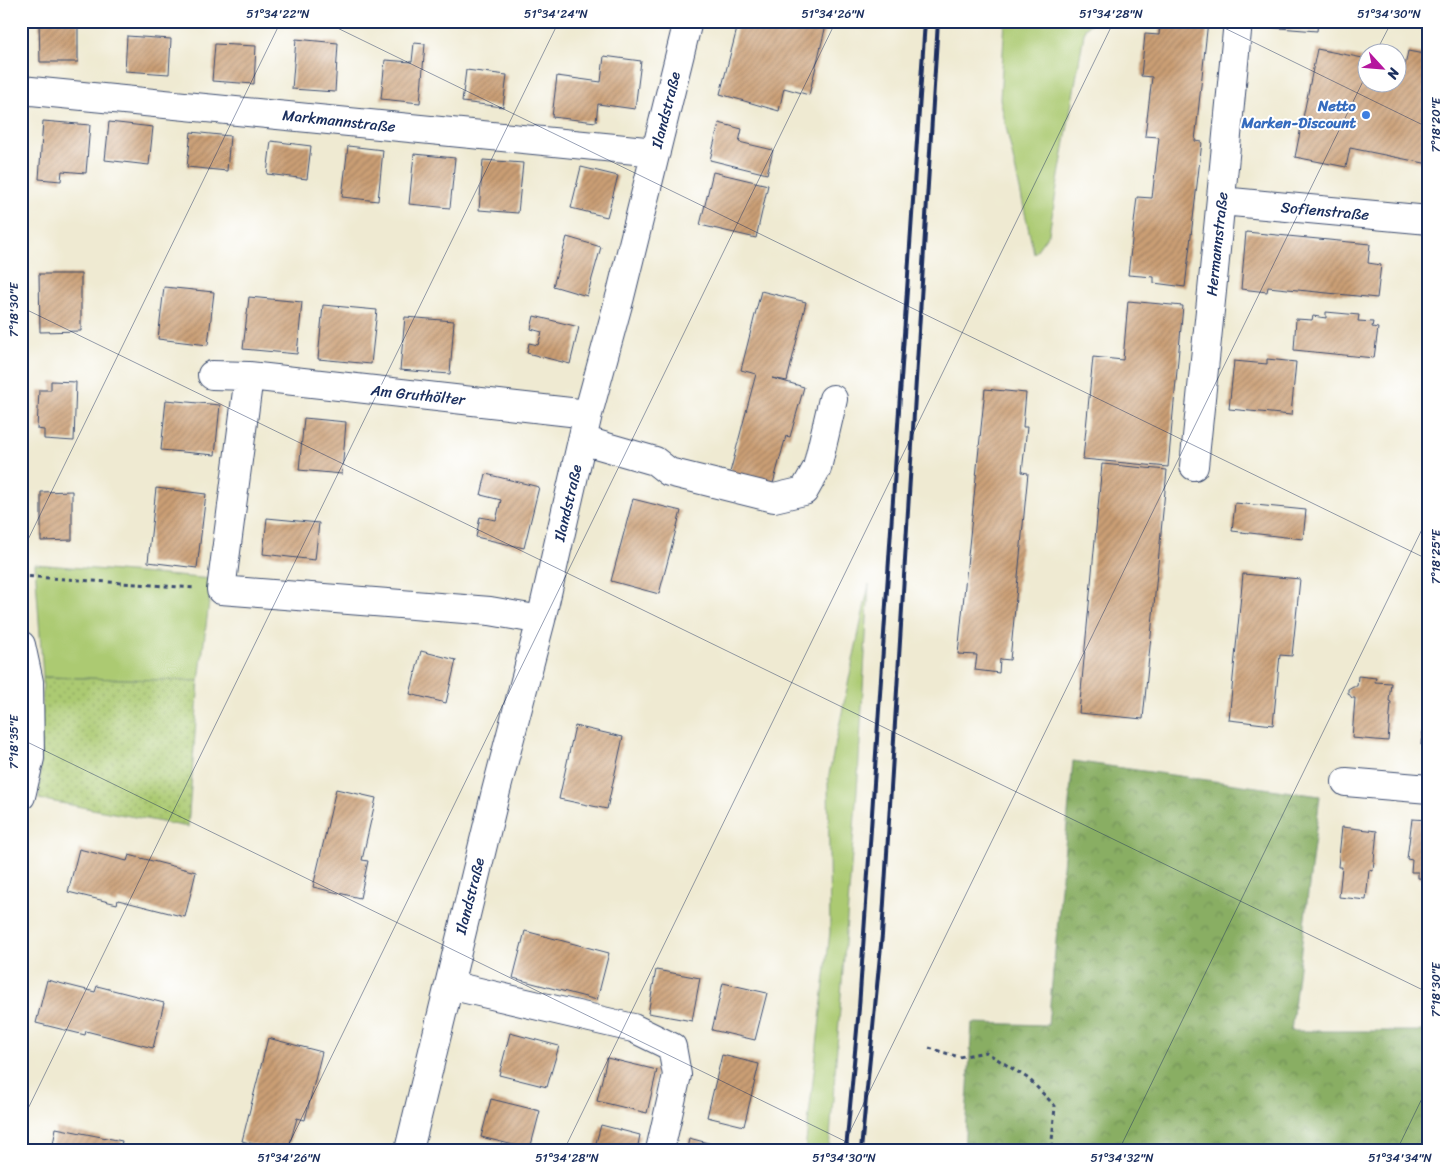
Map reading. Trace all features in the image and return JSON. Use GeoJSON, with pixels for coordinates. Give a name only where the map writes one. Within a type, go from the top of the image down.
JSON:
{"type":"FeatureCollection","features":[{"type":"Feature","properties":{"kind":"street","name":"Ilandstraße"},"geometry":{"type":"LineString","coordinates":[[409,1150],[496,791],[541,620],[585,427],[688,21]]}},
{"type":"Feature","properties":{"kind":"street","name":"Hermannstraße"},"geometry":{"type":"LineString","coordinates":[[1194,466],[1238,21]]}},
{"type":"Feature","properties":{"kind":"street","name":"Markmannstraße"},"geometry":{"type":"LineString","coordinates":[[21,90],[656,152]]}},
{"type":"Feature","properties":{"kind":"street","name":"Sofienstraße"},"geometry":{"type":"LineString","coordinates":[[1221,201],[1429,220]]}},
{"type":"Feature","properties":{"kind":"street","name":"Am Gruthölter"},"geometry":{"type":"LineString","coordinates":[[212,375],[249,376],[585,427],[655,461],[669,472],[774,498],[804,491],[817,468],[833,399]]}},
{"type":"Feature","properties":{"kind":"street"},"geometry":{"type":"LineString","coordinates":[[249,376],[221,590],[490,611],[541,620]]}},
{"type":"Feature","properties":{"kind":"street"},"geometry":{"type":"LineString","coordinates":[[21,645],[30,691],[30,758],[21,796]]}},
{"type":"Feature","properties":{"kind":"street"},"geometry":{"type":"LineString","coordinates":[[1346,782],[1429,789]]}},
{"type":"Feature","properties":{"kind":"street"},"geometry":{"type":"LineString","coordinates":[[449,986],[633,1028],[672,1047],[677,1075],[660,1150]]}},
{"type":"Feature","properties":{"kind":"path"},"geometry":{"type":"LineString","coordinates":[[21,576],[221,590]]}},
{"type":"Feature","properties":{"kind":"path"},"geometry":{"type":"LineString","coordinates":[[929,1048],[959,1057],[986,1052],[1029,1079],[1055,1106],[1053,1150]]}},
{"type":"Feature","properties":{"kind":"green space"},"geometry":{"type":"Polygon","coordinates":[[[1005,21],[1094,21],[1085,28],[1049,233],[1034,254],[1000,99],[1005,21]]]}},
{"type":"Feature","properties":{"kind":"green space"},"geometry":{"type":"Polygon","coordinates":[[[35,564],[212,579],[199,681],[43,677],[35,564]]]}},
{"type":"Feature","properties":{"kind":"green space"},"geometry":{"type":"Polygon","coordinates":[[[869,584],[858,777],[829,1150],[805,1150],[830,932],[828,779],[869,584]]]}},
{"type":"Feature","properties":{"kind":"green space"},"geometry":{"type":"Polygon","coordinates":[[[43,677],[199,681],[188,827],[39,799],[43,677]]]}},
{"type":"Feature","properties":{"kind":"green space"},"geometry":{"type":"Polygon","coordinates":[[[1073,761],[1320,796],[1291,1031],[1429,1031],[1429,1150],[964,1150],[972,1023],[1048,1025],[1073,761]]]}},
{"type":"Feature","properties":{"kind":"building"},"geometry":{"type":"Polygon","coordinates":[[[39,21],[78,21],[78,62],[40,62],[39,21]]]}},
{"type":"Feature","properties":{"kind":"building"},"geometry":{"type":"Polygon","coordinates":[[[739,21],[827,21],[809,95],[784,88],[779,111],[720,94],[739,21]]]}},
{"type":"Feature","properties":{"kind":"building"},"geometry":{"type":"Polygon","coordinates":[[[1160,21],[1208,21],[1195,141],[1202,142],[1185,287],[1154,283],[1154,277],[1128,275],[1137,197],[1152,198],[1159,137],[1145,136],[1152,77],[1141,76],[1145,34],[1159,35],[1160,21]]]}},
{"type":"Feature","properties":{"kind":"building"},"geometry":{"type":"Polygon","coordinates":[[[1266,21],[1318,21],[1317,31],[1266,27],[1266,21]]]}},
{"type":"Feature","properties":{"kind":"building"},"geometry":{"type":"Polygon","coordinates":[[[127,36],[171,39],[169,74],[125,71],[127,36]]]}},
{"type":"Feature","properties":{"kind":"building"},"geometry":{"type":"Polygon","coordinates":[[[296,39],[338,43],[335,92],[292,89],[296,39]]]}},
{"type":"Feature","properties":{"kind":"building"},"geometry":{"type":"Polygon","coordinates":[[[414,43],[425,44],[420,103],[381,99],[385,60],[412,62],[414,43]]]}},
{"type":"Feature","properties":{"kind":"building"},"geometry":{"type":"Polygon","coordinates":[[[215,44],[256,46],[254,84],[212,81],[215,44]]]}},
{"type":"Feature","properties":{"kind":"building","name":"Netto Marken-Discount"},"geometry":{"type":"Polygon","coordinates":[[[1317,49],[1358,57],[1358,92],[1408,92],[1408,51],[1429,55],[1429,164],[1350,148],[1346,167],[1295,157],[1317,49]]]}},
{"type":"Feature","properties":{"kind":"building"},"geometry":{"type":"Polygon","coordinates":[[[604,56],[641,61],[635,109],[598,104],[596,122],[552,117],[557,76],[601,82],[604,56]]]}},
{"type":"Feature","properties":{"kind":"building"},"geometry":{"type":"Polygon","coordinates":[[[466,70],[507,75],[503,107],[462,102],[466,70]]]}},
{"type":"Feature","properties":{"kind":"building"},"geometry":{"type":"Polygon","coordinates":[[[43,121],[90,125],[86,173],[62,171],[61,181],[39,179],[43,121]]]}},
{"type":"Feature","properties":{"kind":"building"},"geometry":{"type":"Polygon","coordinates":[[[109,122],[153,127],[149,165],[105,160],[109,122]]]}},
{"type":"Feature","properties":{"kind":"building"},"geometry":{"type":"Polygon","coordinates":[[[719,123],[742,129],[739,142],[773,150],[767,174],[710,160],[719,123]]]}},
{"type":"Feature","properties":{"kind":"building"},"geometry":{"type":"Polygon","coordinates":[[[191,132],[230,136],[227,171],[187,167],[191,132]]]}},
{"type":"Feature","properties":{"kind":"building"},"geometry":{"type":"Polygon","coordinates":[[[271,141],[311,146],[307,179],[267,174],[271,141]]]}},
{"type":"Feature","properties":{"kind":"building"},"geometry":{"type":"Polygon","coordinates":[[[348,146],[383,150],[378,201],[342,197],[348,146]]]}},
{"type":"Feature","properties":{"kind":"building"},"geometry":{"type":"Polygon","coordinates":[[[414,154],[455,158],[450,208],[409,204],[414,154]]]}},
{"type":"Feature","properties":{"kind":"building"},"geometry":{"type":"Polygon","coordinates":[[[483,160],[523,163],[518,213],[479,210],[483,160]]]}},
{"type":"Feature","properties":{"kind":"building"},"geometry":{"type":"Polygon","coordinates":[[[581,167],[618,176],[607,217],[571,208],[581,167]]]}},
{"type":"Feature","properties":{"kind":"building"},"geometry":{"type":"Polygon","coordinates":[[[713,172],[768,185],[756,238],[700,225],[713,172]]]}},
{"type":"Feature","properties":{"kind":"building"},"geometry":{"type":"Polygon","coordinates":[[[1246,232],[1370,244],[1368,263],[1381,265],[1377,298],[1268,287],[1267,292],[1241,289],[1246,232]]]}},
{"type":"Feature","properties":{"kind":"building"},"geometry":{"type":"Polygon","coordinates":[[[567,237],[601,247],[587,296],[553,286],[567,237]]]}},
{"type":"Feature","properties":{"kind":"building"},"geometry":{"type":"Polygon","coordinates":[[[39,274],[81,274],[81,331],[40,332],[39,274]]]}},
{"type":"Feature","properties":{"kind":"building"},"geometry":{"type":"Polygon","coordinates":[[[164,287],[214,292],[208,345],[158,339],[164,287]]]}},
{"type":"Feature","properties":{"kind":"building"},"geometry":{"type":"Polygon","coordinates":[[[761,291],[806,302],[787,381],[772,378],[804,387],[790,437],[786,436],[771,491],[728,480],[756,374],[741,370],[761,291]]]}},
{"type":"Feature","properties":{"kind":"building"},"geometry":{"type":"Polygon","coordinates":[[[249,297],[302,302],[297,354],[243,349],[249,297]]]}},
{"type":"Feature","properties":{"kind":"building"},"geometry":{"type":"Polygon","coordinates":[[[1128,301],[1183,306],[1168,467],[1083,459],[1093,357],[1123,360],[1128,301]]]}},
{"type":"Feature","properties":{"kind":"building"},"geometry":{"type":"Polygon","coordinates":[[[323,305],[377,310],[371,364],[318,359],[323,305]]]}},
{"type":"Feature","properties":{"kind":"building"},"geometry":{"type":"Polygon","coordinates":[[[1326,312],[1359,315],[1358,321],[1373,322],[1372,327],[1378,328],[1374,358],[1294,350],[1296,319],[1312,320],[1313,316],[1326,318],[1326,312]]]}},
{"type":"Feature","properties":{"kind":"building"},"geometry":{"type":"Polygon","coordinates":[[[534,316],[579,327],[570,364],[527,353],[529,343],[538,345],[542,332],[531,329],[534,316]]]}},
{"type":"Feature","properties":{"kind":"building"},"geometry":{"type":"Polygon","coordinates":[[[405,317],[454,321],[450,374],[400,370],[405,317]]]}},
{"type":"Feature","properties":{"kind":"building"},"geometry":{"type":"Polygon","coordinates":[[[1267,359],[1296,362],[1291,415],[1229,409],[1234,361],[1267,364],[1267,359]]]}},
{"type":"Feature","properties":{"kind":"building"},"geometry":{"type":"Polygon","coordinates":[[[51,381],[76,382],[74,441],[44,439],[44,430],[37,429],[39,390],[51,390],[51,381]]]}},
{"type":"Feature","properties":{"kind":"building"},"geometry":{"type":"Polygon","coordinates":[[[985,389],[1026,393],[1023,427],[1027,427],[1022,472],[1028,473],[1010,660],[1000,659],[999,673],[975,670],[977,655],[958,654],[985,389]]]}},
{"type":"Feature","properties":{"kind":"building"},"geometry":{"type":"Polygon","coordinates":[[[166,400],[220,405],[215,455],[161,450],[166,400]]]}},
{"type":"Feature","properties":{"kind":"building"},"geometry":{"type":"Polygon","coordinates":[[[304,418],[346,422],[342,474],[299,470],[304,418]]]}},
{"type":"Feature","properties":{"kind":"building"},"geometry":{"type":"Polygon","coordinates":[[[1102,464],[1167,470],[1143,719],[1079,713],[1102,464]]]}},
{"type":"Feature","properties":{"kind":"building"},"geometry":{"type":"Polygon","coordinates":[[[486,474],[539,487],[524,548],[476,537],[480,517],[496,520],[501,500],[481,495],[486,474]]]}},
{"type":"Feature","properties":{"kind":"building"},"geometry":{"type":"Polygon","coordinates":[[[156,488],[206,494],[197,568],[148,562],[156,488]]]}},
{"type":"Feature","properties":{"kind":"building"},"geometry":{"type":"Polygon","coordinates":[[[72,491],[72,540],[41,541],[41,492],[72,491]]]}},
{"type":"Feature","properties":{"kind":"building"},"geometry":{"type":"Polygon","coordinates":[[[633,499],[681,511],[659,594],[611,581],[633,499]]]}},
{"type":"Feature","properties":{"kind":"building"},"geometry":{"type":"Polygon","coordinates":[[[1235,503],[1306,510],[1303,539],[1232,531],[1235,503]]]}},
{"type":"Feature","properties":{"kind":"building"},"geometry":{"type":"Polygon","coordinates":[[[267,518],[319,523],[315,560],[263,554],[267,518]]]}},
{"type":"Feature","properties":{"kind":"building"},"geometry":{"type":"Polygon","coordinates":[[[1243,574],[1300,579],[1292,656],[1280,655],[1273,725],[1229,720],[1243,574]]]}},
{"type":"Feature","properties":{"kind":"building"},"geometry":{"type":"Polygon","coordinates":[[[421,651],[456,660],[446,703],[410,694],[421,651]]]}},
{"type":"Feature","properties":{"kind":"building"},"geometry":{"type":"Polygon","coordinates":[[[1358,676],[1376,678],[1375,682],[1391,683],[1388,741],[1352,738],[1355,698],[1352,698],[1348,693],[1348,689],[1357,686],[1358,676]]]}},
{"type":"Feature","properties":{"kind":"building"},"geometry":{"type":"Polygon","coordinates":[[[1425,706],[1429,707],[1429,746],[1421,745],[1425,706]]]}},
{"type":"Feature","properties":{"kind":"building"},"geometry":{"type":"Polygon","coordinates":[[[575,726],[623,737],[607,809],[559,799],[575,726]]]}},
{"type":"Feature","properties":{"kind":"building"},"geometry":{"type":"Polygon","coordinates":[[[336,789],[376,798],[362,860],[368,861],[360,898],[313,887],[336,789]]]}},
{"type":"Feature","properties":{"kind":"building"},"geometry":{"type":"Polygon","coordinates":[[[1412,819],[1429,820],[1428,879],[1418,878],[1418,872],[1411,872],[1412,860],[1407,859],[1412,819]]]}},
{"type":"Feature","properties":{"kind":"building"},"geometry":{"type":"Polygon","coordinates":[[[1342,827],[1377,831],[1373,871],[1369,870],[1366,900],[1339,897],[1342,867],[1338,867],[1342,827]]]}},
{"type":"Feature","properties":{"kind":"building"},"geometry":{"type":"Polygon","coordinates":[[[79,849],[127,861],[129,855],[196,872],[185,917],[118,900],[117,904],[68,892],[79,849]]]}},
{"type":"Feature","properties":{"kind":"building"},"geometry":{"type":"Polygon","coordinates":[[[525,931],[609,953],[597,1000],[513,978],[525,931]]]}},
{"type":"Feature","properties":{"kind":"building"},"geometry":{"type":"Polygon","coordinates":[[[656,970],[700,978],[692,1021],[648,1013],[656,970]]]}},
{"type":"Feature","properties":{"kind":"building"},"geometry":{"type":"Polygon","coordinates":[[[47,980],[95,992],[97,986],[164,1003],[153,1048],[86,1031],[85,1035],[36,1023],[47,980]]]}},
{"type":"Feature","properties":{"kind":"building"},"geometry":{"type":"Polygon","coordinates":[[[723,983],[767,993],[755,1040],[712,1030],[723,983]]]}},
{"type":"Feature","properties":{"kind":"building"},"geometry":{"type":"Polygon","coordinates":[[[510,1033],[559,1046],[547,1087],[499,1075],[510,1033]]]}},
{"type":"Feature","properties":{"kind":"building"},"geometry":{"type":"Polygon","coordinates":[[[268,1038],[322,1052],[305,1120],[297,1118],[288,1150],[275,1150],[242,1141],[268,1038]]]}},
{"type":"Feature","properties":{"kind":"building"},"geometry":{"type":"Polygon","coordinates":[[[722,1055],[759,1064],[744,1126],[707,1117],[722,1055]]]}},
{"type":"Feature","properties":{"kind":"building"},"geometry":{"type":"Polygon","coordinates":[[[607,1058],[657,1070],[647,1113],[597,1101],[607,1058]]]}},
{"type":"Feature","properties":{"kind":"building"},"geometry":{"type":"Polygon","coordinates":[[[491,1099],[540,1111],[530,1149],[481,1137],[491,1099]]]}},
{"type":"Feature","properties":{"kind":"building"},"geometry":{"type":"Polygon","coordinates":[[[601,1125],[640,1135],[637,1150],[594,1150],[601,1125]]]}},
{"type":"Feature","properties":{"kind":"building"},"geometry":{"type":"Polygon","coordinates":[[[56,1128],[122,1141],[120,1150],[52,1150],[56,1128]]]}},
{"type":"Feature","properties":{"kind":"building"},"geometry":{"type":"Polygon","coordinates":[[[689,1138],[731,1149],[731,1150],[687,1150],[689,1138]]]}},
{"type":"Feature","properties":{"kind":"railway"},"geometry":{"type":"LineString","coordinates":[[846,1150],[859,1008],[925,21]]}},
{"type":"Feature","properties":{"kind":"railway"},"geometry":{"type":"LineString","coordinates":[[861,1150],[882,935],[938,21]]}},
{"type":"Feature","properties":{"kind":"place","name":"Netto Marken-Discount"},"geometry":{"type":"Point","coordinates":[1366,115]}}]}
